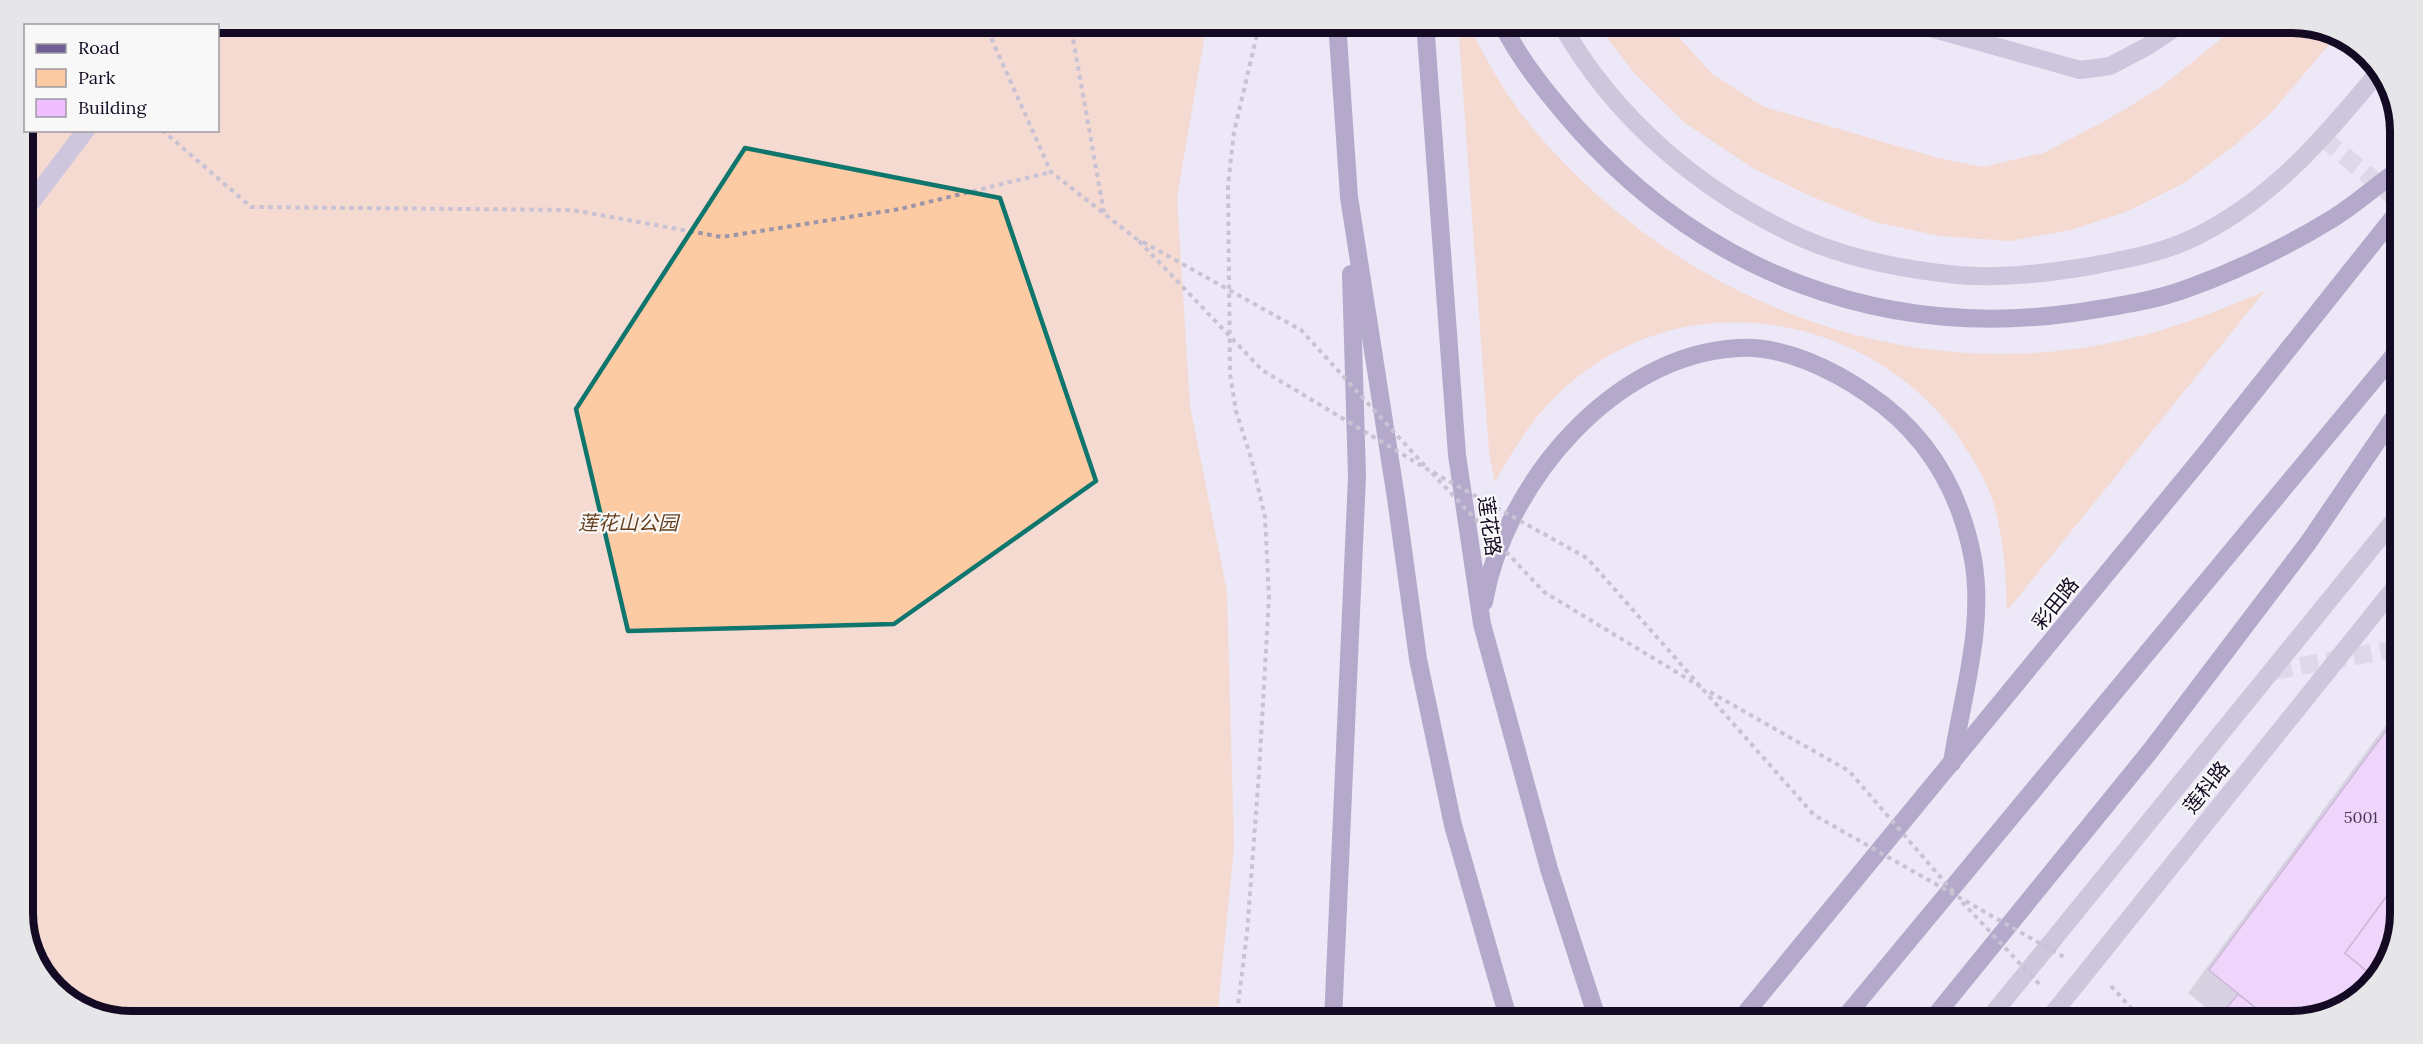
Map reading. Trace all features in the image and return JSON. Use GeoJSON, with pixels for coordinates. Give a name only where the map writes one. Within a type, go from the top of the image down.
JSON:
{"type":"FeatureCollection","features":[{"type":"Feature","properties":{"kind":"main road"},"geometry":{"type":"LineString","coordinates":[[1333,1011],[1357,477],[1348,197],[1338,33]]}},
{"type":"Feature","properties":{"kind":"main road","name":"莲花路"},"geometry":{"type":"LineString","coordinates":[[1426,33],[1457,455],[1482,624],[1549,869],[1594,1011]]}},
{"type":"Feature","properties":{"kind":"main road"},"geometry":{"type":"LineString","coordinates":[[1508,33],[1552,99],[1597,150],[1647,196],[1707,238],[1772,274],[1832,296],[1893,311],[1964,318],[2039,317],[2117,307],[2184,290],[2259,259],[2334,218],[2390,176]]}},
{"type":"Feature","properties":{"kind":"main road"},"geometry":{"type":"LineString","coordinates":[[1348,197],[1396,498],[1418,659],[1453,825],[1506,1011]]}},
{"type":"Feature","properties":{"kind":"main road","name":"彩田路"},"geometry":{"type":"LineString","coordinates":[[1748,1011],[2200,460],[2390,222]]}},
{"type":"Feature","properties":{"kind":"main road"},"geometry":{"type":"LineString","coordinates":[[1482,624],[1486,588],[1507,524],[1554,455],[1593,414],[1630,385],[1689,356],[1740,347],[1787,355],[1834,373],[1894,413],[1927,447],[1953,492],[1968,536],[1976,583],[1972,655],[1952,764]]}},
{"type":"Feature","properties":{"kind":"main road"},"geometry":{"type":"LineString","coordinates":[[1851,1011],[2010,816],[2390,360]]}},
{"type":"Feature","properties":{"kind":"main road"},"geometry":{"type":"LineString","coordinates":[[1940,1011],[2151,750],[2308,543],[2390,423]]}},
{"type":"Feature","properties":{"kind":"street"},"geometry":{"type":"LineString","coordinates":[[1566,33],[1579,56],[1618,107],[1701,179],[1804,239],[1852,254],[1959,275],[2011,275],[2068,270],[2148,255],[2190,240],[2258,199],[2290,171],[2323,138],[2374,76]]}},
{"type":"Feature","properties":{"kind":"street"},"geometry":{"type":"LineString","coordinates":[[1948,33],[2080,70],[2110,66],[2168,33]]}},
{"type":"Feature","properties":{"kind":"street"},"geometry":{"type":"LineString","coordinates":[[33,200],[84,132]]}},
{"type":"Feature","properties":{"kind":"street"},"geometry":{"type":"LineString","coordinates":[[1997,1011],[2390,525]]}},
{"type":"Feature","properties":{"kind":"street","name":"莲科路"},"geometry":{"type":"LineString","coordinates":[[2056,1011],[2390,593]]}},
{"type":"Feature","properties":{"kind":"path"},"geometry":{"type":"LineString","coordinates":[[989,33],[1051,172],[1139,241],[1263,370],[1428,469],[1587,558],[1706,690],[1814,815],[2067,959]]}},
{"type":"Feature","properties":{"kind":"path"},"geometry":{"type":"LineString","coordinates":[[1072,33],[1104,213]]}},
{"type":"Feature","properties":{"kind":"path"},"geometry":{"type":"LineString","coordinates":[[1237,1011],[1255,830],[1269,597],[1265,517],[1252,461],[1236,411],[1230,374],[1228,185],[1234,132],[1257,33]]}},
{"type":"Feature","properties":{"kind":"path"},"geometry":{"type":"LineString","coordinates":[[164,132],[251,207],[572,210],[722,237],[900,209],[1051,172]]}},
{"type":"Feature","properties":{"kind":"path"},"geometry":{"type":"LineString","coordinates":[[1139,241],[1301,330],[1544,592],[1706,690],[1849,771],[1958,898],[2043,988]]}},
{"type":"Feature","properties":{"kind":"path"},"geometry":{"type":"LineString","coordinates":[[2107,981],[2133,1011]]}},
{"type":"Feature","properties":{"kind":"highlighted area"},"geometry":{"type":"Polygon","coordinates":[[[745,148],[1000,198],[1096,481],[894,624],[628,631],[576,409],[745,148]]]}},
{"type":"Feature","properties":{"kind":"green space","name":"莲花山公园"},"geometry":{"type":"Polygon","coordinates":[[[219,33],[1205,33],[1177,197],[1190,406],[1227,592],[1234,846],[1218,1011],[131,1011],[93,1004],[76,995],[49,968],[38,945],[33,920],[33,132],[219,132],[219,33]]]}},
{"type":"Feature","properties":{"kind":"green space"},"geometry":{"type":"Polygon","coordinates":[[[1459,33],[1472,33],[1506,92],[1524,118],[1592,190],[1656,242],[1727,285],[1802,318],[1881,341],[1962,353],[2045,352],[2146,335],[2198,318],[2265,291],[2007,611],[2001,533],[1995,508],[1984,479],[1957,435],[1923,397],[1883,366],[1839,343],[1791,328],[1741,322],[1692,326],[1643,339],[1597,363],[1551,401],[1526,431],[1495,482],[1489,452],[1459,33]]]}},
{"type":"Feature","properties":{"kind":"green space"},"geometry":{"type":"Polygon","coordinates":[[[1604,33],[1675,33],[1712,74],[1764,107],[1938,158],[1983,167],[2043,153],[2107,120],[2161,87],[2228,33],[2292,33],[2311,35],[2332,41],[2271,113],[2235,145],[2184,183],[2126,212],[2071,230],[2010,241],[1940,236],[1875,222],[1810,196],[1751,167],[1685,123],[1634,73],[1604,33]]]}},
{"type":"Feature","properties":{"kind":"building"},"geometry":{"type":"Polygon","coordinates":[[[2390,726],[2390,892],[2345,953],[2370,973],[2347,995],[2318,1008],[2260,1011],[2209,970],[2390,726]]]}},
{"type":"Feature","properties":{"kind":"building"},"geometry":{"type":"Polygon","coordinates":[[[2390,892],[2388,932],[2383,951],[2374,968],[2370,973],[2345,953],[2390,892]]]}},
{"type":"Feature","properties":{"kind":"building"},"geometry":{"type":"Polygon","coordinates":[[[2238,994],[2259,1011],[2224,1011],[2238,994]]]}},
{"type":"Feature","properties":{"kind":"tunnel"},"geometry":{"type":"LineString","coordinates":[[2323,138],[2390,194]]}},
{"type":"Feature","properties":{"kind":"tunnel"},"geometry":{"type":"LineString","coordinates":[[2274,671],[2390,650]]}}]}
